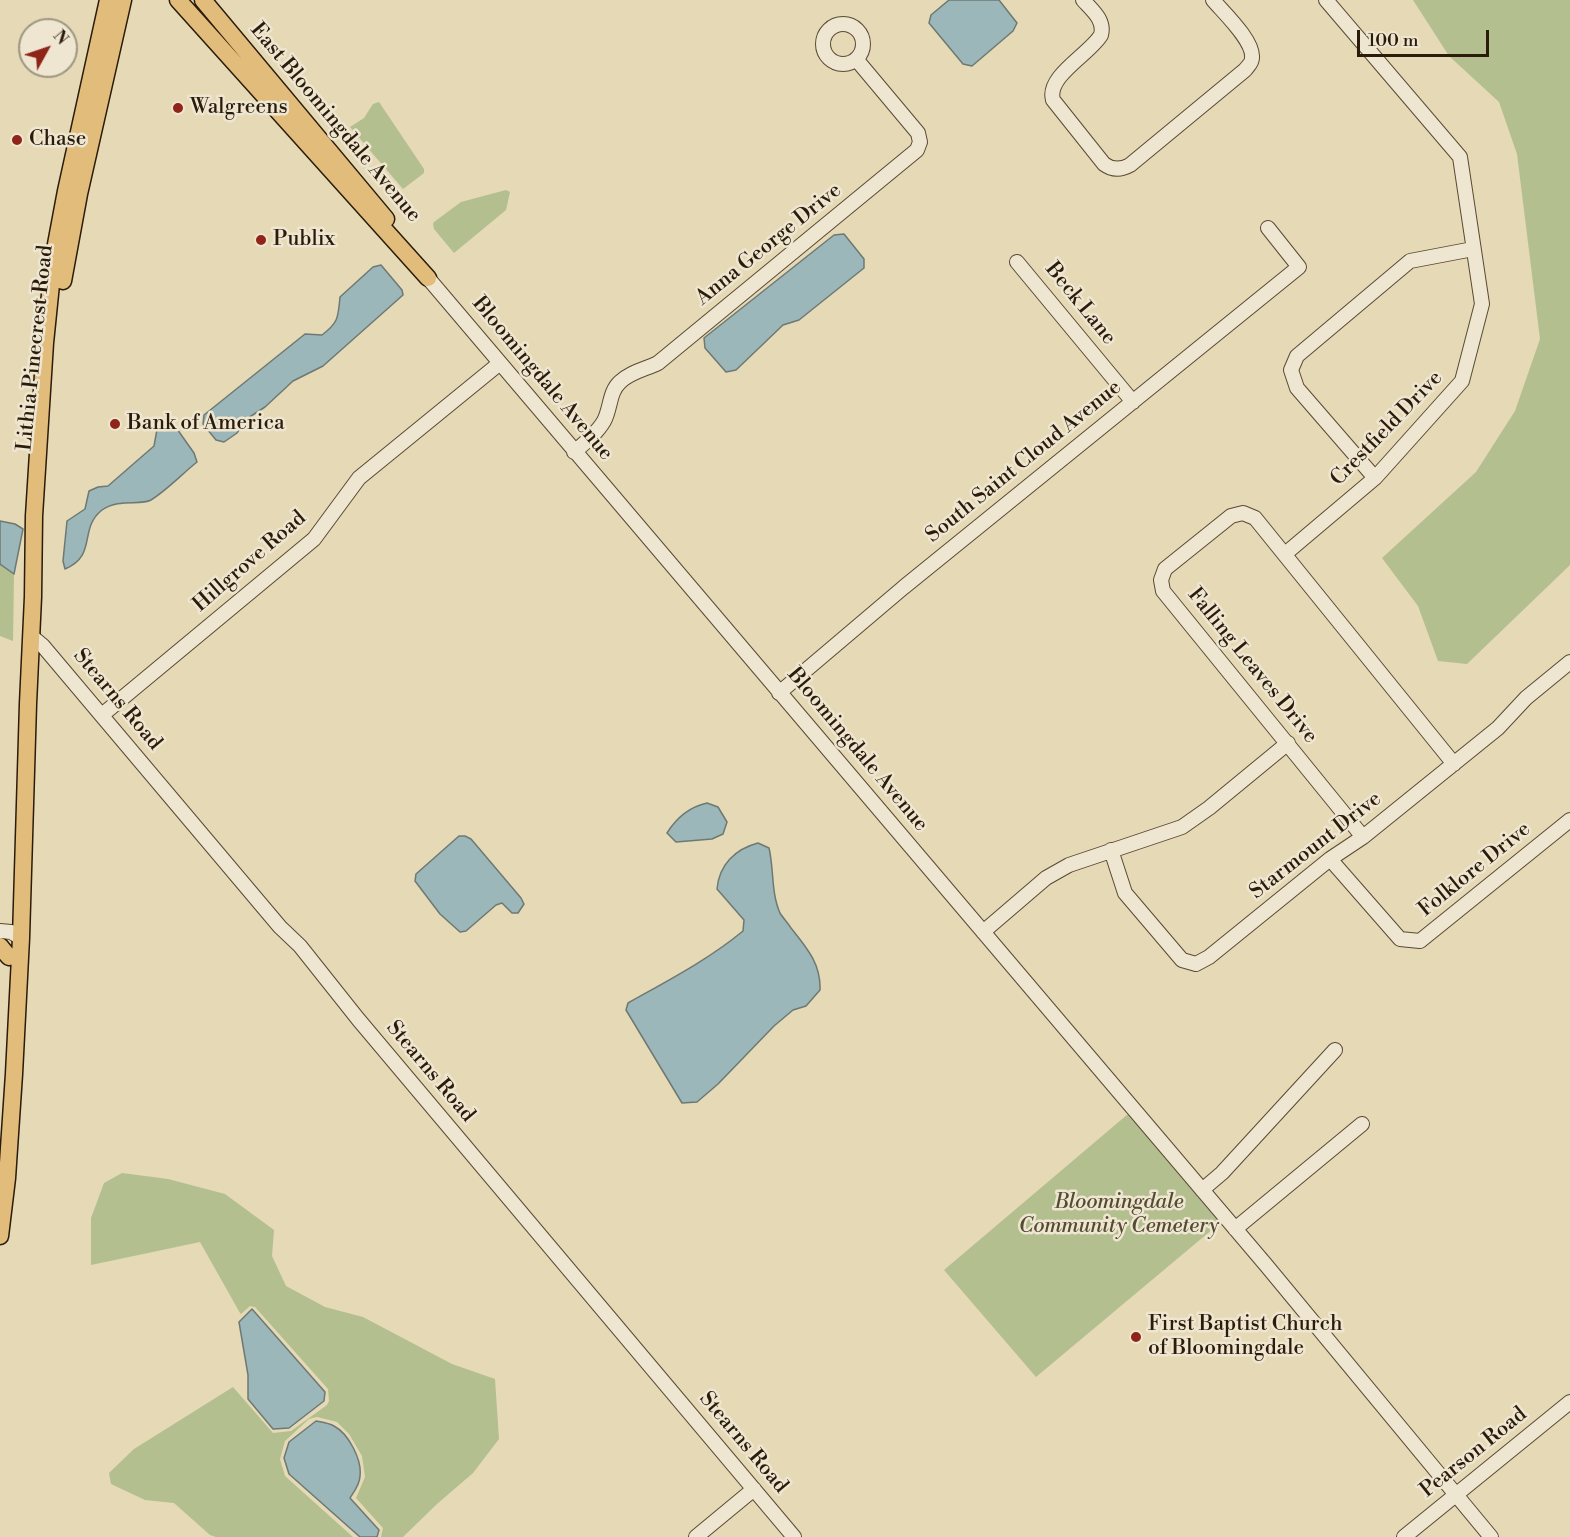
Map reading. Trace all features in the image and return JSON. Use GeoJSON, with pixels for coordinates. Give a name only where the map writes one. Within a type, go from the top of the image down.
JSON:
{"type":"FeatureCollection","features":[{"type":"Feature","properties":{"kind":"main road","name":"Lithia Pinecrest Road"},"geometry":{"type":"LineString","coordinates":[[0,1129],[7,941],[28,704],[40,414],[54,255],[108,0]]}},
{"type":"Feature","properties":{"kind":"main road","name":"Lithia Pinecrest Road"},"geometry":{"type":"LineString","coordinates":[[33,597],[41,550],[55,344],[64,265],[123,0]]}},
{"type":"Feature","properties":{"kind":"main road","name":"Bloomingdale Avenue"},"geometry":{"type":"LineString","coordinates":[[178,0],[428,278]]}},
{"type":"Feature","properties":{"kind":"main road","name":"East Bloomingdale Avenue"},"geometry":{"type":"LineString","coordinates":[[203,0],[368,195],[406,244],[428,278]]}},
{"type":"Feature","properties":{"kind":"main road","name":"Lithia Pinecrest Road"},"geometry":{"type":"LineString","coordinates":[[0,1236],[13,1097],[7,941]]}},
{"type":"Feature","properties":{"kind":"street"},"geometry":{"type":"LineString","coordinates":[[1083,0],[1100,21],[1103,29],[1101,35],[1055,81],[1051,94],[1053,100],[1104,164],[1118,169],[1130,165],[1251,63],[1253,56],[1248,42],[1213,0]]}},
{"type":"Feature","properties":{"kind":"street","name":"Crestfield Drive"},"geometry":{"type":"LineString","coordinates":[[1285,554],[1375,478],[1462,381],[1482,304],[1460,157],[1326,0]]}},
{"type":"Feature","properties":{"kind":"street","name":"Anna George Drive"},"geometry":{"type":"LineString","coordinates":[[574,452],[604,421],[613,392],[620,382],[629,375],[658,363],[917,150],[920,142],[918,133],[856,59]]}},
{"type":"Feature","properties":{"kind":"street","name":"South Saint Cloud Avenue"},"geometry":{"type":"LineString","coordinates":[[779,693],[904,587],[1299,267],[1268,228]]}},
{"type":"Feature","properties":{"kind":"street"},"geometry":{"type":"LineString","coordinates":[[1375,478],[1297,388],[1291,370],[1298,356],[1410,261],[1473,249]]}},
{"type":"Feature","properties":{"kind":"street","name":"Beck Lane"},"geometry":{"type":"LineString","coordinates":[[1017,262],[1132,402]]}},
{"type":"Feature","properties":{"kind":"street","name":"Bloomingdale Avenue"},"geometry":{"type":"LineString","coordinates":[[428,278],[1235,1229],[1491,1537]]}},
{"type":"Feature","properties":{"kind":"street","name":"Hillgrove Road"},"geometry":{"type":"LineString","coordinates":[[102,715],[314,539],[359,478],[500,363]]}},
{"type":"Feature","properties":{"kind":"street","name":"Falling Leaves Drive"},"geometry":{"type":"LineString","coordinates":[[1364,837],[1163,591],[1161,580],[1165,569],[1231,516],[1244,513],[1255,518],[1454,764]]}},
{"type":"Feature","properties":{"kind":"street","name":"Stearns Road"},"geometry":{"type":"LineString","coordinates":[[31,636],[43,646],[280,927],[300,946],[358,1019],[794,1537]]}},
{"type":"Feature","properties":{"kind":"street","name":"Starmount Drive"},"geometry":{"type":"LineString","coordinates":[[1111,850],[1125,893],[1182,960],[1196,964],[1209,957],[1330,859],[1364,837],[1498,728],[1526,698],[1570,662]]}},
{"type":"Feature","properties":{"kind":"street"},"geometry":{"type":"LineString","coordinates":[[983,932],[1046,878],[1068,865],[1182,827],[1209,808],[1288,743]]}},
{"type":"Feature","properties":{"kind":"street","name":"Folklore Drive"},"geometry":{"type":"LineString","coordinates":[[1330,859],[1400,939],[1420,941],[1570,820]]}},
{"type":"Feature","properties":{"kind":"street"},"geometry":{"type":"LineString","coordinates":[[1202,1190],[1222,1173],[1335,1050]]}},
{"type":"Feature","properties":{"kind":"street"},"geometry":{"type":"LineString","coordinates":[[1235,1229],[1362,1124]]}},
{"type":"Feature","properties":{"kind":"street","name":"Pearson Road"},"geometry":{"type":"LineString","coordinates":[[1404,1537],[1570,1402]]}},
{"type":"Feature","properties":{"kind":"street"},"geometry":{"type":"LineString","coordinates":[[696,1537],[754,1489]]}},
{"type":"Feature","properties":{"kind":"green space"},"geometry":{"type":"Polygon","coordinates":[[[1413,0],[1570,0],[1570,565],[1467,664],[1438,661],[1418,606],[1382,558],[1476,472],[1515,411],[1540,339],[1517,154],[1499,102],[1449,56],[1413,0]]]}},
{"type":"Feature","properties":{"kind":"green space"},"geometry":{"type":"Polygon","coordinates":[[[379,102],[424,169],[424,173],[403,189],[350,127],[364,118],[373,104],[379,102]]]}},
{"type":"Feature","properties":{"kind":"green space"},"geometry":{"type":"Polygon","coordinates":[[[506,190],[510,192],[506,210],[454,253],[434,229],[434,222],[461,202],[506,190]]]}},
{"type":"Feature","properties":{"kind":"green space"},"geometry":{"type":"Polygon","coordinates":[[[0,564],[14,574],[13,641],[0,636],[0,564]]]}},
{"type":"Feature","properties":{"kind":"green space","name":"Bloomingdale Community Cemetery"},"geometry":{"type":"Polygon","coordinates":[[[1128,1114],[1220,1223],[1036,1377],[944,1270],[1128,1114]]]}},
{"type":"Feature","properties":{"kind":"green space"},"geometry":{"type":"Polygon","coordinates":[[[122,1173],[168,1179],[225,1194],[274,1230],[272,1256],[286,1286],[325,1307],[363,1317],[452,1364],[495,1379],[499,1439],[473,1473],[403,1537],[381,1537],[383,1528],[356,1498],[365,1477],[362,1456],[349,1434],[337,1422],[317,1417],[309,1419],[285,1441],[280,1459],[285,1476],[353,1537],[216,1537],[210,1535],[174,1503],[145,1500],[111,1484],[109,1473],[134,1449],[233,1387],[273,1433],[291,1431],[327,1405],[329,1401],[328,1389],[255,1307],[250,1306],[240,1313],[200,1242],[91,1265],[91,1218],[104,1183],[122,1173]]]}},
{"type":"Feature","properties":{"kind":"water"},"geometry":{"type":"Polygon","coordinates":[[[949,0],[999,0],[1017,23],[1013,31],[972,66],[963,64],[929,23],[931,15],[949,0]]]}},
{"type":"Feature","properties":{"kind":"water"},"geometry":{"type":"Polygon","coordinates":[[[844,234],[864,259],[864,268],[799,320],[783,325],[736,370],[726,372],[705,348],[704,338],[834,235],[844,234]]]}},
{"type":"Feature","properties":{"kind":"water"},"geometry":{"type":"Polygon","coordinates":[[[381,265],[402,290],[403,295],[323,366],[293,381],[265,407],[245,420],[237,433],[224,442],[216,440],[203,424],[204,415],[305,334],[322,335],[328,330],[337,319],[340,297],[373,267],[381,265]]]}},
{"type":"Feature","properties":{"kind":"water"},"geometry":{"type":"Polygon","coordinates":[[[163,419],[170,419],[194,453],[197,462],[151,500],[115,504],[102,510],[91,525],[81,557],[65,569],[63,561],[67,521],[85,509],[89,491],[108,486],[154,446],[158,424],[163,419]]]}},
{"type":"Feature","properties":{"kind":"water"},"geometry":{"type":"Polygon","coordinates":[[[0,521],[15,524],[23,529],[14,574],[0,564],[0,521]]]}},
{"type":"Feature","properties":{"kind":"water"},"geometry":{"type":"Polygon","coordinates":[[[707,803],[718,807],[727,822],[723,834],[712,839],[676,842],[667,833],[684,814],[707,803]]]}},
{"type":"Feature","properties":{"kind":"water"},"geometry":{"type":"Polygon","coordinates":[[[459,836],[471,839],[521,898],[524,904],[518,913],[512,913],[502,903],[496,905],[466,931],[460,932],[440,914],[415,881],[416,874],[459,836]]]}},
{"type":"Feature","properties":{"kind":"water"},"geometry":{"type":"Polygon","coordinates":[[[758,843],[769,848],[777,905],[781,915],[812,957],[818,972],[820,990],[806,1006],[793,1010],[774,1026],[718,1084],[697,1102],[682,1103],[626,1010],[628,1003],[702,961],[743,931],[744,920],[717,889],[718,880],[725,865],[735,854],[758,843]]]}},
{"type":"Feature","properties":{"kind":"water"},"geometry":{"type":"Polygon","coordinates":[[[252,1309],[325,1392],[324,1401],[289,1428],[273,1429],[248,1399],[248,1375],[239,1322],[252,1309]]]}},
{"type":"Feature","properties":{"kind":"water"},"geometry":{"type":"Polygon","coordinates":[[[316,1421],[330,1424],[340,1430],[357,1455],[360,1476],[358,1485],[350,1498],[379,1530],[377,1537],[360,1537],[289,1474],[284,1458],[289,1442],[316,1421]]]}},
{"type":"Feature","properties":{"kind":"place","name":"Walgreens"},"geometry":{"type":"Point","coordinates":[178,108]}},
{"type":"Feature","properties":{"kind":"place","name":"Chase"},"geometry":{"type":"Point","coordinates":[17,140]}},
{"type":"Feature","properties":{"kind":"place","name":"Publix"},"geometry":{"type":"Point","coordinates":[261,240]}},
{"type":"Feature","properties":{"kind":"place","name":"Bank of America"},"geometry":{"type":"Point","coordinates":[115,424]}},
{"type":"Feature","properties":{"kind":"place","name":"First Baptist Church of Bloomingdale"},"geometry":{"type":"Point","coordinates":[1136,1337]}}]}
